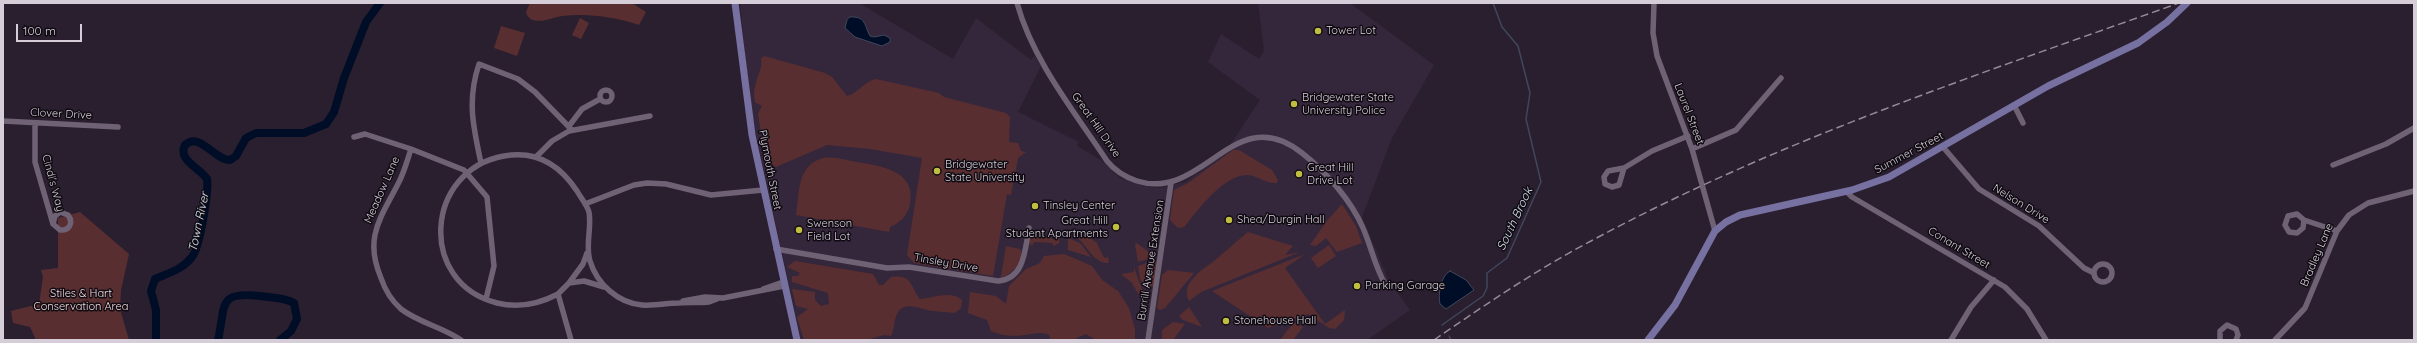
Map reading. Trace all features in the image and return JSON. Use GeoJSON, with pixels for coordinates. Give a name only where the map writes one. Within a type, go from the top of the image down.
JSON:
{"type":"FeatureCollection","features":[{"type":"Feature","properties":{"kind":"main road","name":"Plymouth Street"},"geometry":{"type":"LineString","coordinates":[[735,3],[746,103],[763,190],[797,340]]}},
{"type":"Feature","properties":{"kind":"main road","name":"Summer Street"},"geometry":{"type":"LineString","coordinates":[[1648,340],[1675,305],[1715,231],[1726,222],[1740,215],[1846,191],[1889,177],[2057,81],[2138,43],[2159,28],[2186,3]]}},
{"type":"Feature","properties":{"kind":"street","name":"Great Hill Drive"},"geometry":{"type":"LineString","coordinates":[[1017,3],[1026,29],[1042,62],[1110,164],[1123,175],[1139,181],[1156,184],[1171,183],[1193,173],[1222,152],[1244,140],[1266,138],[1286,143],[1307,157],[1349,204],[1364,229],[1385,284]]}},
{"type":"Feature","properties":{"kind":"street","name":"Laurel Street"},"geometry":{"type":"LineString","coordinates":[[1654,3],[1653,33],[1657,56],[1688,136],[1715,231]]}},
{"type":"Feature","properties":{"kind":"street"},"geometry":{"type":"LineString","coordinates":[[480,163],[471,101],[473,82],[479,64],[518,79],[535,92],[570,128]]}},
{"type":"Feature","properties":{"kind":"street"},"geometry":{"type":"LineString","coordinates":[[1692,149],[1736,130],[1781,78]]}},
{"type":"Feature","properties":{"kind":"street"},"geometry":{"type":"LineString","coordinates":[[536,157],[552,141],[570,128],[582,109],[600,99]]}},
{"type":"Feature","properties":{"kind":"street"},"geometry":{"type":"LineString","coordinates":[[2014,105],[2023,123]]}},
{"type":"Feature","properties":{"kind":"street"},"geometry":{"type":"LineString","coordinates":[[570,128],[650,116]]}},
{"type":"Feature","properties":{"kind":"street","name":"Clover Drive"},"geometry":{"type":"LineString","coordinates":[[3,121],[118,127]]}},
{"type":"Feature","properties":{"kind":"street","name":"Cindi's Way"},"geometry":{"type":"LineString","coordinates":[[35,123],[35,162],[53,224],[57,229],[62,230],[70,226],[70,217],[66,213],[60,212],[55,216],[53,224]]}},
{"type":"Feature","properties":{"kind":"street"},"geometry":{"type":"LineString","coordinates":[[2333,165],[2386,144],[2414,128]]}},
{"type":"Feature","properties":{"kind":"street","name":"Meadow Lane"},"geometry":{"type":"LineString","coordinates":[[354,137],[365,134],[411,149],[467,172]]}},
{"type":"Feature","properties":{"kind":"street"},"geometry":{"type":"LineString","coordinates":[[1624,168],[1652,151],[1688,136]]}},
{"type":"Feature","properties":{"kind":"street","name":"Nelson Drive"},"geometry":{"type":"LineString","coordinates":[[1943,147],[1979,188],[2039,226],[2084,268],[2094,274]]}},
{"type":"Feature","properties":{"kind":"street","name":"Meadow Lane"},"geometry":{"type":"LineString","coordinates":[[411,149],[400,180],[375,228],[373,246],[375,262],[385,289],[401,309],[461,340]]}},
{"type":"Feature","properties":{"kind":"street"},"geometry":{"type":"LineString","coordinates":[[589,245],[583,264],[569,283],[558,294],[522,305],[509,306],[486,299],[468,290],[457,278],[447,262],[441,243],[441,224],[446,204],[456,184],[467,172],[480,163],[508,155],[536,157],[560,169],[585,204],[589,214],[590,260],[606,288]]}},
{"type":"Feature","properties":{"kind":"street"},"geometry":{"type":"LineString","coordinates":[[467,172],[489,202],[494,266],[486,299]]}},
{"type":"Feature","properties":{"kind":"street"},"geometry":{"type":"LineString","coordinates":[[585,204],[634,185],[647,182],[666,184],[711,195],[763,190]]}},
{"type":"Feature","properties":{"kind":"street","name":"Burrill Avenue Extension"},"geometry":{"type":"LineString","coordinates":[[1148,340],[1171,183]]}},
{"type":"Feature","properties":{"kind":"street","name":"Conant Street"},"geometry":{"type":"LineString","coordinates":[[1846,191],[1857,200],[1994,280],[2022,303],[2046,340]]}},
{"type":"Feature","properties":{"kind":"street","name":"Bradley Lane"},"geometry":{"type":"LineString","coordinates":[[2275,340],[2305,308],[2337,231],[2346,218],[2358,207],[2414,191]]}},
{"type":"Feature","properties":{"kind":"street"},"geometry":{"type":"LineString","coordinates":[[47,205],[52,211],[60,212]]}},
{"type":"Feature","properties":{"kind":"street"},"geometry":{"type":"LineString","coordinates":[[2304,220],[2337,231]]}},
{"type":"Feature","properties":{"kind":"street","name":"Tinsley Drive"},"geometry":{"type":"LineString","coordinates":[[776,249],[887,268],[909,267],[998,281],[1009,279],[1020,268],[1029,228]]}},
{"type":"Feature","properties":{"kind":"street"},"geometry":{"type":"LineString","coordinates":[[1951,340],[1972,308],[1994,280]]}},
{"type":"Feature","properties":{"kind":"street"},"geometry":{"type":"LineString","coordinates":[[569,283],[584,281],[606,288],[621,298],[637,304],[679,303],[701,297],[717,299],[784,284]]}},
{"type":"Feature","properties":{"kind":"street"},"geometry":{"type":"LineString","coordinates":[[558,294],[571,340]]}},
{"type":"Feature","properties":{"kind":"street"},"geometry":{"type":"LineString","coordinates":[[2220,340],[2220,331],[2227,325],[2236,329],[2238,335],[2236,340]]}},
{"type":"Feature","properties":{"kind":"shaded area","name":"Bridgewater State University"},"geometry":{"type":"Polygon","coordinates":[[[740,3],[859,3],[953,59],[976,18],[1031,60],[1034,56],[1041,66],[1018,112],[1079,142],[1077,146],[1101,160],[1120,178],[1145,186],[1160,188],[1185,182],[1225,153],[1260,100],[1208,62],[1221,34],[1259,59],[1264,51],[1258,3],[1350,3],[1434,65],[1392,138],[1362,217],[1389,281],[1410,310],[1367,340],[801,340],[750,107],[740,3]]]}},
{"type":"Feature","properties":{"kind":"green space"},"geometry":{"type":"Polygon","coordinates":[[[530,3],[632,3],[646,12],[639,25],[591,15],[562,16],[539,21],[530,19],[527,15],[526,12],[530,3]]]}},
{"type":"Feature","properties":{"kind":"green space"},"geometry":{"type":"Polygon","coordinates":[[[580,18],[589,23],[581,39],[572,35],[580,18]]]}},
{"type":"Feature","properties":{"kind":"green space"},"geometry":{"type":"Polygon","coordinates":[[[501,26],[525,33],[517,56],[494,48],[501,26]]]}},
{"type":"Feature","properties":{"kind":"green space"},"geometry":{"type":"Polygon","coordinates":[[[764,56],[825,73],[832,77],[847,96],[868,82],[876,79],[939,93],[944,97],[1006,113],[1010,117],[1009,142],[1018,143],[1021,151],[1026,152],[1018,158],[1011,195],[1007,194],[993,276],[914,263],[907,255],[922,158],[870,149],[827,145],[776,167],[767,162],[768,156],[764,150],[758,114],[762,106],[755,102],[754,95],[761,68],[761,59],[764,56]]]}},
{"type":"Feature","properties":{"kind":"green space"},"geometry":{"type":"Polygon","coordinates":[[[1233,150],[1239,150],[1272,170],[1278,180],[1277,183],[1248,175],[1239,176],[1230,180],[1212,194],[1184,227],[1178,228],[1170,220],[1174,190],[1188,183],[1233,150]]]}},
{"type":"Feature","properties":{"kind":"green space"},"geometry":{"type":"Polygon","coordinates":[[[823,158],[836,158],[886,168],[903,177],[908,184],[911,193],[909,208],[905,215],[900,221],[890,227],[889,232],[796,215],[799,189],[804,174],[808,167],[814,162],[823,158]]]}},
{"type":"Feature","properties":{"kind":"green space"},"geometry":{"type":"Polygon","coordinates":[[[1342,204],[1356,226],[1362,243],[1337,252],[1326,238],[1316,246],[1310,245],[1326,222],[1342,204]]]}},
{"type":"Feature","properties":{"kind":"green space","name":"Stiles & Hart Conservation Area"},"geometry":{"type":"Polygon","coordinates":[[[80,212],[129,254],[121,290],[120,309],[129,340],[36,340],[30,327],[13,323],[11,311],[39,304],[43,277],[41,270],[58,268],[58,218],[80,212]]]}},
{"type":"Feature","properties":{"kind":"green space"},"geometry":{"type":"Polygon","coordinates":[[[1032,232],[1034,235],[1055,239],[1056,236],[1060,236],[1059,243],[1054,246],[1052,243],[1034,242],[1032,246],[1029,243],[1032,232]]]}},
{"type":"Feature","properties":{"kind":"green space"},"geometry":{"type":"Polygon","coordinates":[[[1248,232],[1293,246],[1285,255],[1300,252],[1201,292],[1189,301],[1187,288],[1198,273],[1248,232]]]}},
{"type":"Feature","properties":{"kind":"green space"},"geometry":{"type":"Polygon","coordinates":[[[1085,234],[1097,243],[1104,258],[1108,257],[1109,263],[1103,262],[1095,257],[1076,237],[1085,234]]]}},
{"type":"Feature","properties":{"kind":"green space"},"geometry":{"type":"Polygon","coordinates":[[[1068,238],[1080,243],[1091,257],[1068,250],[1068,238]]]}},
{"type":"Feature","properties":{"kind":"green space"},"geometry":{"type":"Polygon","coordinates":[[[1137,243],[1155,257],[1138,262],[1135,245],[1137,243]]]}},
{"type":"Feature","properties":{"kind":"green space"},"geometry":{"type":"Polygon","coordinates":[[[1329,245],[1336,256],[1318,268],[1311,258],[1329,245]]]}},
{"type":"Feature","properties":{"kind":"green space"},"geometry":{"type":"Polygon","coordinates":[[[1006,246],[1020,249],[1022,257],[1018,266],[1007,275],[1001,277],[1006,246]]]}},
{"type":"Feature","properties":{"kind":"green space"},"geometry":{"type":"Polygon","coordinates":[[[1064,254],[1092,266],[1102,280],[1118,291],[1129,308],[1135,329],[1135,340],[1096,340],[1086,334],[1072,340],[1050,340],[1049,335],[1044,333],[1010,336],[991,331],[987,320],[968,313],[970,292],[996,296],[1006,304],[1009,286],[1026,269],[1040,263],[1044,256],[1064,254]]]}},
{"type":"Feature","properties":{"kind":"green space"},"geometry":{"type":"Polygon","coordinates":[[[1305,254],[1285,268],[1325,324],[1345,310],[1344,320],[1335,329],[1329,328],[1308,314],[1268,328],[1212,291],[1305,254]]]}},
{"type":"Feature","properties":{"kind":"green space"},"geometry":{"type":"Polygon","coordinates":[[[1156,260],[1158,261],[1154,286],[1151,286],[1151,289],[1146,288],[1140,279],[1138,266],[1156,260]]]}},
{"type":"Feature","properties":{"kind":"green space"},"geometry":{"type":"Polygon","coordinates":[[[795,261],[873,274],[879,285],[883,285],[891,277],[903,277],[910,282],[920,299],[942,295],[952,295],[962,300],[961,308],[955,313],[933,311],[910,306],[901,308],[896,315],[891,336],[884,335],[866,340],[804,340],[797,317],[808,309],[796,306],[792,289],[815,292],[815,300],[821,306],[829,304],[828,293],[792,282],[792,276],[798,276],[800,273],[787,267],[795,261]]]}},
{"type":"Feature","properties":{"kind":"green space"},"geometry":{"type":"Polygon","coordinates":[[[1134,267],[1146,301],[1140,297],[1132,283],[1121,274],[1134,272],[1134,267]]]}},
{"type":"Feature","properties":{"kind":"green space"},"geometry":{"type":"Polygon","coordinates":[[[1168,270],[1194,273],[1165,308],[1160,310],[1157,308],[1162,275],[1168,270]]]}},
{"type":"Feature","properties":{"kind":"green space"},"geometry":{"type":"Polygon","coordinates":[[[1189,307],[1202,327],[1183,320],[1179,316],[1189,307]]]}},
{"type":"Feature","properties":{"kind":"green space"},"geometry":{"type":"Polygon","coordinates":[[[1173,322],[1185,324],[1173,340],[1162,340],[1162,330],[1173,322]]]}},
{"type":"Feature","properties":{"kind":"green space"},"geometry":{"type":"Polygon","coordinates":[[[1294,322],[1303,327],[1293,340],[1280,340],[1294,322]]]}},
{"type":"Feature","properties":{"kind":"water"},"geometry":{"type":"Polygon","coordinates":[[[850,17],[859,18],[862,20],[870,36],[874,37],[884,35],[890,38],[890,42],[882,46],[855,37],[845,28],[847,20],[850,17]]]}},
{"type":"Feature","properties":{"kind":"water"},"geometry":{"type":"Polygon","coordinates":[[[1450,271],[1466,280],[1474,290],[1446,309],[1440,304],[1439,296],[1442,281],[1450,271]]]}},
{"type":"Feature","properties":{"kind":"waterway","name":"Town River"},"geometry":{"type":"LineString","coordinates":[[156,340],[156,310],[151,291],[155,279],[179,268],[192,257],[201,231],[205,207],[207,179],[190,164],[184,155],[183,150],[185,145],[191,142],[196,142],[202,144],[224,159],[230,160],[236,156],[246,138],[256,133],[304,133],[326,124],[334,112],[344,78],[366,22],[380,3]]}},
{"type":"Feature","properties":{"kind":"waterway","name":"South Brook"},"geometry":{"type":"LineString","coordinates":[[1442,325],[1483,296],[1487,288],[1487,273],[1507,258],[1541,182],[1526,119],[1530,93],[1518,46],[1502,27],[1493,3]]}},
{"type":"Feature","properties":{"kind":"waterway","name":"Town River"},"geometry":{"type":"LineString","coordinates":[[218,340],[223,309],[226,303],[230,298],[246,295],[282,299],[294,303],[297,319],[291,331],[280,340]]}},
{"type":"Feature","properties":{"kind":"waterway","name":"South Brook"},"geometry":{"type":"LineString","coordinates":[[1449,336],[1451,340]]}},
{"type":"Feature","properties":{"kind":"railway"},"geometry":{"type":"LineString","coordinates":[[1434,340],[1511,288],[1571,252],[1662,205],[1734,171],[1880,111],[2179,3]]}},
{"type":"Feature","properties":{"kind":"place","name":"Tower Lot"},"geometry":{"type":"Point","coordinates":[1318,31]}},
{"type":"Feature","properties":{"kind":"place","name":"Bridgewater State University Police"},"geometry":{"type":"Point","coordinates":[1294,104]}},
{"type":"Feature","properties":{"kind":"place","name":"Bridgewater State University"},"geometry":{"type":"Point","coordinates":[937,171]}},
{"type":"Feature","properties":{"kind":"place","name":"Great Hill Drive Lot"},"geometry":{"type":"Point","coordinates":[1299,174]}},
{"type":"Feature","properties":{"kind":"place","name":"Tinsley Center"},"geometry":{"type":"Point","coordinates":[1035,206]}},
{"type":"Feature","properties":{"kind":"place","name":"Shea/Durgin Hall"},"geometry":{"type":"Point","coordinates":[1229,220]}},
{"type":"Feature","properties":{"kind":"place","name":"Great Hill Student Apartments"},"geometry":{"type":"Point","coordinates":[1116,227]}},
{"type":"Feature","properties":{"kind":"place","name":"Swenson Field Lot"},"geometry":{"type":"Point","coordinates":[799,230]}},
{"type":"Feature","properties":{"kind":"place","name":"Parking Garage"},"geometry":{"type":"Point","coordinates":[1357,286]}},
{"type":"Feature","properties":{"kind":"place","name":"Stonehouse Hall"},"geometry":{"type":"Point","coordinates":[1226,321]}}]}
